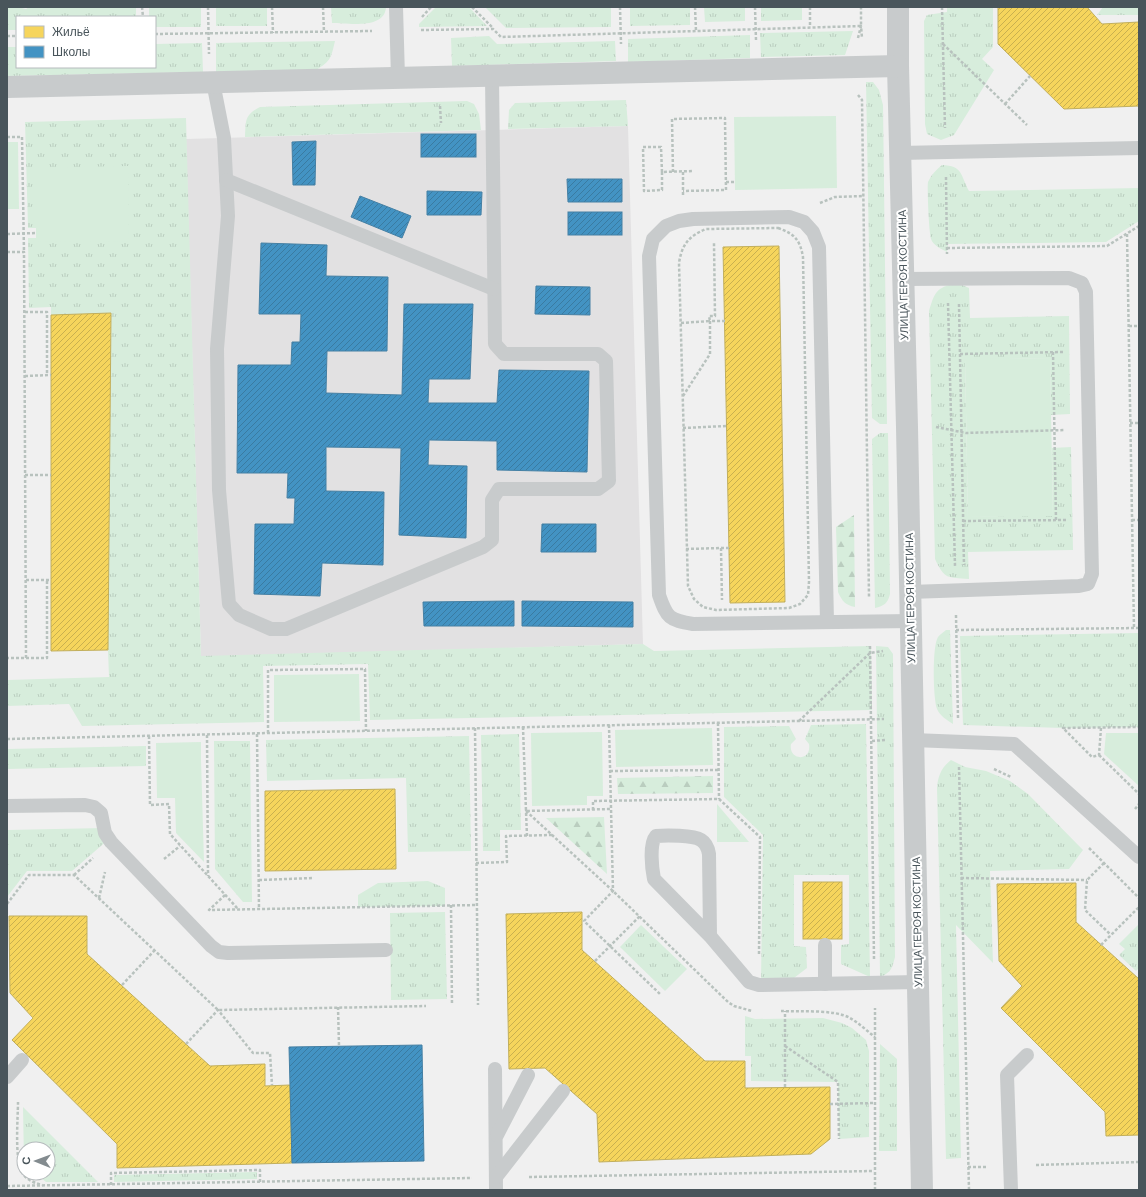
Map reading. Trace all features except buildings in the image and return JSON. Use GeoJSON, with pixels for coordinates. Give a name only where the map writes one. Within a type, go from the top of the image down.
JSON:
{"type":"FeatureCollection","features":[{"type":"Feature","properties":{"kind":"street","name":"УЛИЦА ГЕРОЯ КОСТИНА"},"geometry":{"type":"LineString","coordinates":[[898,7],[922,1190]]}},
{"type":"Feature","properties":{"kind":"street"},"geometry":{"type":"LineString","coordinates":[[7,87],[898,66]]}},
{"type":"Feature","properties":{"kind":"lane"},"geometry":{"type":"LineString","coordinates":[[396,7],[398,78]]}},
{"type":"Feature","properties":{"kind":"lane"},"geometry":{"type":"LineString","coordinates":[[211,82],[224,138],[228,216],[217,349],[219,490],[229,604],[239,615],[271,629],[286,628],[483,547],[492,540],[492,500],[499,489],[598,489],[609,481],[606,361],[598,354],[504,354],[495,344],[492,76]]}},
{"type":"Feature","properties":{"kind":"lane"},"geometry":{"type":"LineString","coordinates":[[900,153],[1139,148]]}},
{"type":"Feature","properties":{"kind":"lane"},"geometry":{"type":"LineString","coordinates":[[226,180],[494,290]]}},
{"type":"Feature","properties":{"kind":"lane"},"geometry":{"type":"LineString","coordinates":[[826,622],[819,247],[813,232],[804,222],[789,217],[679,220],[666,226],[653,239],[649,256],[659,595],[664,611],[676,621],[693,624],[911,621]]}},
{"type":"Feature","properties":{"kind":"lane"},"geometry":{"type":"LineString","coordinates":[[903,279],[1069,278],[1082,283],[1086,292],[1087,300],[1092,574],[1088,584],[1079,586],[910,592]]}},
{"type":"Feature","properties":{"kind":"lane"},"geometry":{"type":"LineString","coordinates":[[913,740],[1014,744],[1139,857]]}},
{"type":"Feature","properties":{"kind":"lane"},"geometry":{"type":"LineString","coordinates":[[7,806],[85,805],[94,807],[101,813],[106,833],[111,842],[211,946],[219,952],[386,950]]}},
{"type":"Feature","properties":{"kind":"lane"},"geometry":{"type":"LineString","coordinates":[[710,936],[709,854],[707,846],[702,840],[694,837],[656,836],[652,840],[652,872],[654,879],[710,936],[749,982],[759,985],[918,982]]}},
{"type":"Feature","properties":{"kind":"lane"},"geometry":{"type":"LineString","coordinates":[[825,945],[825,984]]}},
{"type":"Feature","properties":{"kind":"lane"},"geometry":{"type":"LineString","coordinates":[[1011,1190],[1007,1075],[1026,1054]]}},
{"type":"Feature","properties":{"kind":"lane"},"geometry":{"type":"LineString","coordinates":[[7,1077],[22,1060]]}},
{"type":"Feature","properties":{"kind":"lane"},"geometry":{"type":"LineString","coordinates":[[495,1069],[496,1184]]}},
{"type":"Feature","properties":{"kind":"lane"},"geometry":{"type":"LineString","coordinates":[[496,1137],[528,1075]]}},
{"type":"Feature","properties":{"kind":"lane"},"geometry":{"type":"LineString","coordinates":[[496,1184],[563,1091]]}},
{"type":"Feature","properties":{"kind":"path"},"geometry":{"type":"LineString","coordinates":[[208,7],[211,82]]}},
{"type":"Feature","properties":{"kind":"path"},"geometry":{"type":"LineString","coordinates":[[272,7],[273,33]]}},
{"type":"Feature","properties":{"kind":"path"},"geometry":{"type":"LineString","coordinates":[[323,7],[324,32]]}},
{"type":"Feature","properties":{"kind":"path"},"geometry":{"type":"LineString","coordinates":[[472,7],[500,36],[861,26],[861,7]]}},
{"type":"Feature","properties":{"kind":"path"},"geometry":{"type":"LineString","coordinates":[[620,7],[622,73]]}},
{"type":"Feature","properties":{"kind":"path"},"geometry":{"type":"LineString","coordinates":[[695,7],[696,31]]}},
{"type":"Feature","properties":{"kind":"path"},"geometry":{"type":"LineString","coordinates":[[755,7],[757,70]]}},
{"type":"Feature","properties":{"kind":"path"},"geometry":{"type":"LineString","coordinates":[[810,7],[810,27]]}},
{"type":"Feature","properties":{"kind":"path"},"geometry":{"type":"LineString","coordinates":[[156,34],[494,29]]}},
{"type":"Feature","properties":{"kind":"path"},"geometry":{"type":"LineString","coordinates":[[943,44],[1030,128]]}},
{"type":"Feature","properties":{"kind":"path"},"geometry":{"type":"LineString","coordinates":[[1005,104],[1030,76]]}},
{"type":"Feature","properties":{"kind":"path"},"geometry":{"type":"LineString","coordinates":[[854,90],[862,100],[876,1025],[874,1104],[875,1190]]}},
{"type":"Feature","properties":{"kind":"path"},"geometry":{"type":"LineString","coordinates":[[440,101],[441,123]]}},
{"type":"Feature","properties":{"kind":"path"},"geometry":{"type":"LineString","coordinates":[[674,172],[672,119],[725,118],[726,190],[683,191]]}},
{"type":"Feature","properties":{"kind":"path"},"geometry":{"type":"LineString","coordinates":[[7,137],[22,137],[25,312],[26,658]]}},
{"type":"Feature","properties":{"kind":"path"},"geometry":{"type":"LineString","coordinates":[[643,147],[661,147],[662,172],[662,190],[644,191],[643,147]]}},
{"type":"Feature","properties":{"kind":"path"},"geometry":{"type":"LineString","coordinates":[[662,172],[693,171]]}},
{"type":"Feature","properties":{"kind":"path"},"geometry":{"type":"LineString","coordinates":[[726,182],[735,182]]}},
{"type":"Feature","properties":{"kind":"path"},"geometry":{"type":"LineString","coordinates":[[947,248],[1107,246],[1139,226]]}},
{"type":"Feature","properties":{"kind":"path"},"geometry":{"type":"LineString","coordinates":[[778,228],[790,232],[797,239],[804,258],[810,582],[808,595],[800,604],[789,608],[722,610],[703,606],[694,599],[688,586],[681,323],[679,263],[681,251],[687,241],[697,233],[706,229],[778,228]]}},
{"type":"Feature","properties":{"kind":"path"},"geometry":{"type":"LineString","coordinates":[[7,234],[37,233]]}},
{"type":"Feature","properties":{"kind":"path"},"geometry":{"type":"LineString","coordinates":[[1127,234],[1134,628]]}},
{"type":"Feature","properties":{"kind":"path"},"geometry":{"type":"LineString","coordinates":[[682,397],[710,354],[709,316],[715,316],[714,237]]}},
{"type":"Feature","properties":{"kind":"path"},"geometry":{"type":"LineString","coordinates":[[7,252],[24,252]]}},
{"type":"Feature","properties":{"kind":"path"},"geometry":{"type":"LineString","coordinates":[[948,279],[959,297],[964,579],[955,590]]}},
{"type":"Feature","properties":{"kind":"path"},"geometry":{"type":"LineString","coordinates":[[25,312],[47,312],[47,375]]}},
{"type":"Feature","properties":{"kind":"path"},"geometry":{"type":"LineString","coordinates":[[681,323],[725,321]]}},
{"type":"Feature","properties":{"kind":"path"},"geometry":{"type":"LineString","coordinates":[[1128,326],[1139,326]]}},
{"type":"Feature","properties":{"kind":"path"},"geometry":{"type":"LineString","coordinates":[[960,354],[1069,351]]}},
{"type":"Feature","properties":{"kind":"path"},"geometry":{"type":"LineString","coordinates":[[1053,352],[1056,520]]}},
{"type":"Feature","properties":{"kind":"path"},"geometry":{"type":"LineString","coordinates":[[25,376],[51,375]]}},
{"type":"Feature","properties":{"kind":"path"},"geometry":{"type":"LineString","coordinates":[[1130,423],[1139,423]]}},
{"type":"Feature","properties":{"kind":"path"},"geometry":{"type":"LineString","coordinates":[[684,428],[726,426]]}},
{"type":"Feature","properties":{"kind":"path"},"geometry":{"type":"LineString","coordinates":[[932,426],[961,432],[1071,430]]}},
{"type":"Feature","properties":{"kind":"path"},"geometry":{"type":"LineString","coordinates":[[25,475],[51,474]]}},
{"type":"Feature","properties":{"kind":"path"},"geometry":{"type":"LineString","coordinates":[[963,521],[1072,520]]}},
{"type":"Feature","properties":{"kind":"path"},"geometry":{"type":"LineString","coordinates":[[1132,520],[1139,520]]}},
{"type":"Feature","properties":{"kind":"path"},"geometry":{"type":"LineString","coordinates":[[686,548],[728,548]]}},
{"type":"Feature","properties":{"kind":"path"},"geometry":{"type":"LineString","coordinates":[[721,548],[722,610]]}},
{"type":"Feature","properties":{"kind":"path"},"geometry":{"type":"LineString","coordinates":[[26,580],[51,580]]}},
{"type":"Feature","properties":{"kind":"path"},"geometry":{"type":"LineString","coordinates":[[7,658],[47,658],[47,580]]}},
{"type":"Feature","properties":{"kind":"path"},"geometry":{"type":"LineString","coordinates":[[956,630],[1139,628]]}},
{"type":"Feature","properties":{"kind":"path"},"geometry":{"type":"LineString","coordinates":[[798,721],[870,653]]}},
{"type":"Feature","properties":{"kind":"path"},"geometry":{"type":"LineString","coordinates":[[268,733],[268,670],[365,669],[366,731]]}},
{"type":"Feature","properties":{"kind":"path"},"geometry":{"type":"LineString","coordinates":[[7,739],[872,719]]}},
{"type":"Feature","properties":{"kind":"path"},"geometry":{"type":"LineString","coordinates":[[718,723],[719,799]]}},
{"type":"Feature","properties":{"kind":"path"},"geometry":{"type":"LineString","coordinates":[[609,725],[613,891],[584,921],[661,995]]}},
{"type":"Feature","properties":{"kind":"path"},"geometry":{"type":"LineString","coordinates":[[523,727],[526,811],[611,809]]}},
{"type":"Feature","properties":{"kind":"path"},"geometry":{"type":"LineString","coordinates":[[475,728],[478,1005]]}},
{"type":"Feature","properties":{"kind":"path"},"geometry":{"type":"LineString","coordinates":[[1099,755],[1092,757],[1063,728],[1139,728]]}},
{"type":"Feature","properties":{"kind":"path"},"geometry":{"type":"LineString","coordinates":[[1101,728],[1099,755],[1139,794]]}},
{"type":"Feature","properties":{"kind":"path"},"geometry":{"type":"LineString","coordinates":[[257,734],[260,909]]}},
{"type":"Feature","properties":{"kind":"path"},"geometry":{"type":"LineString","coordinates":[[207,735],[208,876]]}},
{"type":"Feature","properties":{"kind":"path"},"geometry":{"type":"LineString","coordinates":[[149,736],[150,805],[169,804],[170,834],[238,909]]}},
{"type":"Feature","properties":{"kind":"path"},"geometry":{"type":"LineString","coordinates":[[990,768],[1012,777]]}},
{"type":"Feature","properties":{"kind":"path"},"geometry":{"type":"LineString","coordinates":[[610,771],[719,770]]}},
{"type":"Feature","properties":{"kind":"path"},"geometry":{"type":"LineString","coordinates":[[1134,809],[1139,804]]}},
{"type":"Feature","properties":{"kind":"path"},"geometry":{"type":"LineString","coordinates":[[476,863],[507,862],[506,836],[553,835]]}},
{"type":"Feature","properties":{"kind":"path"},"geometry":{"type":"LineString","coordinates":[[164,859],[180,846]]}},
{"type":"Feature","properties":{"kind":"path"},"geometry":{"type":"LineString","coordinates":[[1087,846],[1139,898]]}},
{"type":"Feature","properties":{"kind":"path"},"geometry":{"type":"LineString","coordinates":[[1104,862],[1087,880],[1085,910],[1111,935]]}},
{"type":"Feature","properties":{"kind":"path"},"geometry":{"type":"LineString","coordinates":[[259,880],[314,878]]}},
{"type":"Feature","properties":{"kind":"path"},"geometry":{"type":"LineString","coordinates":[[961,878],[1087,880]]}},
{"type":"Feature","properties":{"kind":"path"},"geometry":{"type":"LineString","coordinates":[[225,895],[209,910],[477,905]]}},
{"type":"Feature","properties":{"kind":"path"},"geometry":{"type":"LineString","coordinates":[[451,905],[452,1005]]}},
{"type":"Feature","properties":{"kind":"path"},"geometry":{"type":"LineString","coordinates":[[1101,944],[1139,907]]}},
{"type":"Feature","properties":{"kind":"path"},"geometry":{"type":"LineString","coordinates":[[595,961],[640,916]]}},
{"type":"Feature","properties":{"kind":"path"},"geometry":{"type":"LineString","coordinates":[[122,985],[154,951]]}},
{"type":"Feature","properties":{"kind":"path"},"geometry":{"type":"LineString","coordinates":[[338,1007],[339,1046]]}},
{"type":"Feature","properties":{"kind":"path"},"geometry":{"type":"LineString","coordinates":[[186,1044],[218,1010],[252,1054],[270,1053],[272,1085]]}},
{"type":"Feature","properties":{"kind":"path"},"geometry":{"type":"LineString","coordinates":[[785,1012],[785,1087]]}},
{"type":"Feature","properties":{"kind":"path"},"geometry":{"type":"LineString","coordinates":[[785,1046],[838,1082],[839,1138]]}},
{"type":"Feature","properties":{"kind":"path"},"geometry":{"type":"LineString","coordinates":[[18,1102],[18,1163],[23,1174],[31,1181],[43,1186]]}},
{"type":"Feature","properties":{"kind":"path"},"geometry":{"type":"LineString","coordinates":[[830,1104],[874,1104]]}},
{"type":"Feature","properties":{"kind":"path"},"geometry":{"type":"LineString","coordinates":[[968,1167],[1139,1162]]}},
{"type":"Feature","properties":{"kind":"path"},"geometry":{"type":"LineString","coordinates":[[111,1185],[111,1173],[244,1170],[260,1170],[260,1182]]}},
{"type":"Feature","properties":{"kind":"path"},"geometry":{"type":"LineString","coordinates":[[7,1186],[260,1182],[496,1184],[874,1171]]}},
{"type":"Feature","properties":{"kind":"shaded area"},"geometry":{"type":"Polygon","coordinates":[[[628,126],[643,644],[201,657],[186,139],[628,126]]]}},
{"type":"Feature","properties":{"kind":"green space"},"geometry":{"type":"Polygon","coordinates":[[[7,7],[26,9],[29,7],[136,7],[136,16],[16,16],[16,30],[7,30],[7,7]]]}},
{"type":"Feature","properties":{"kind":"green space"},"geometry":{"type":"Polygon","coordinates":[[[149,7],[201,7],[201,27],[156,27],[156,16],[149,16],[149,7]]]}},
{"type":"Feature","properties":{"kind":"green space"},"geometry":{"type":"Polygon","coordinates":[[[216,7],[267,7],[267,26],[216,26],[216,7]]]}},
{"type":"Feature","properties":{"kind":"green space"},"geometry":{"type":"Polygon","coordinates":[[[331,7],[386,7],[384,14],[379,19],[364,24],[355,24],[332,23],[331,7]]]}},
{"type":"Feature","properties":{"kind":"green space"},"geometry":{"type":"Polygon","coordinates":[[[436,7],[469,7],[487,26],[419,27],[419,24],[436,7]]]}},
{"type":"Feature","properties":{"kind":"green space"},"geometry":{"type":"Polygon","coordinates":[[[485,7],[611,7],[611,27],[506,28],[485,7]]]}},
{"type":"Feature","properties":{"kind":"green space"},"geometry":{"type":"Polygon","coordinates":[[[630,7],[690,7],[690,25],[630,26],[630,7]]]}},
{"type":"Feature","properties":{"kind":"green space"},"geometry":{"type":"Polygon","coordinates":[[[704,7],[745,7],[745,21],[705,22],[704,7]]]}},
{"type":"Feature","properties":{"kind":"green space"},"geometry":{"type":"Polygon","coordinates":[[[761,7],[802,7],[802,20],[761,21],[761,7]]]}},
{"type":"Feature","properties":{"kind":"green space"},"geometry":{"type":"Polygon","coordinates":[[[947,7],[993,7],[993,47],[982,59],[994,70],[954,135],[941,140],[927,134],[925,124],[924,21],[927,15],[947,12],[947,7]]]}},
{"type":"Feature","properties":{"kind":"green space"},"geometry":{"type":"Polygon","coordinates":[[[1103,7],[1139,7],[1139,15],[1097,15],[1103,7]]]}},
{"type":"Feature","properties":{"kind":"green space"},"geometry":{"type":"Polygon","coordinates":[[[853,31],[845,55],[761,57],[760,33],[853,31]]]}},
{"type":"Feature","properties":{"kind":"green space"},"geometry":{"type":"Polygon","coordinates":[[[750,35],[750,58],[628,62],[628,39],[750,35]]]}},
{"type":"Feature","properties":{"kind":"green space"},"geometry":{"type":"Polygon","coordinates":[[[489,36],[497,44],[615,41],[616,61],[452,66],[451,38],[489,36]]]}},
{"type":"Feature","properties":{"kind":"green space"},"geometry":{"type":"Polygon","coordinates":[[[335,41],[330,58],[325,64],[316,70],[216,73],[216,43],[335,41]]]}},
{"type":"Feature","properties":{"kind":"green space"},"geometry":{"type":"Polygon","coordinates":[[[202,43],[203,72],[7,76],[7,47],[16,47],[16,68],[156,68],[156,44],[202,43]]]}},
{"type":"Feature","properties":{"kind":"green space"},"geometry":{"type":"Polygon","coordinates":[[[866,82],[873,82],[879,90],[883,105],[887,424],[880,424],[872,418],[866,82]]]}},
{"type":"Feature","properties":{"kind":"green space"},"geometry":{"type":"Polygon","coordinates":[[[626,100],[628,126],[508,129],[509,110],[515,103],[626,100]]]}},
{"type":"Feature","properties":{"kind":"green space"},"geometry":{"type":"Polygon","coordinates":[[[467,101],[474,104],[479,114],[481,130],[245,137],[248,116],[260,107],[467,101]]]}},
{"type":"Feature","properties":{"kind":"green space"},"geometry":{"type":"Polygon","coordinates":[[[836,116],[837,188],[735,190],[734,117],[836,116]]]}},
{"type":"Feature","properties":{"kind":"green space"},"geometry":{"type":"Polygon","coordinates":[[[186,118],[201,656],[643,644],[654,651],[871,646],[872,710],[370,720],[368,664],[263,666],[264,722],[82,726],[69,704],[7,706],[7,680],[109,677],[111,313],[51,315],[51,307],[29,308],[28,238],[36,238],[37,242],[36,168],[36,228],[28,228],[25,122],[186,118]]]}},
{"type":"Feature","properties":{"kind":"green space"},"geometry":{"type":"Polygon","coordinates":[[[7,142],[18,142],[19,209],[7,209],[7,142]]]}},
{"type":"Feature","properties":{"kind":"green space"},"geometry":{"type":"Polygon","coordinates":[[[942,165],[957,169],[969,191],[1139,188],[1139,221],[1106,242],[948,244],[947,252],[938,247],[932,241],[929,220],[928,182],[942,165]]]}},
{"type":"Feature","properties":{"kind":"green space"},"geometry":{"type":"Polygon","coordinates":[[[128,166],[129,241],[36,242],[36,168],[128,166]]]}},
{"type":"Feature","properties":{"kind":"green space"},"geometry":{"type":"Polygon","coordinates":[[[953,284],[962,285],[969,288],[970,318],[1069,316],[1070,414],[1051,415],[1050,358],[965,360],[968,517],[1053,515],[1052,448],[1071,447],[1073,550],[968,552],[969,579],[951,577],[944,574],[935,559],[929,311],[936,293],[942,288],[953,284]]]}},
{"type":"Feature","properties":{"kind":"green space"},"geometry":{"type":"Polygon","coordinates":[[[1050,358],[1053,516],[968,517],[965,359],[1050,358]]]}},
{"type":"Feature","properties":{"kind":"green space"},"geometry":{"type":"Polygon","coordinates":[[[880,433],[888,433],[890,594],[885,604],[875,608],[872,439],[880,433]]]}},
{"type":"Feature","properties":{"kind":"green space"},"geometry":{"type":"Polygon","coordinates":[[[854,515],[855,607],[844,602],[838,592],[836,527],[854,515]]]}},
{"type":"Feature","properties":{"kind":"green space"},"geometry":{"type":"Polygon","coordinates":[[[946,630],[950,630],[953,724],[944,718],[938,711],[935,694],[934,661],[936,642],[938,637],[946,630]]]}},
{"type":"Feature","properties":{"kind":"green space"},"geometry":{"type":"Polygon","coordinates":[[[1139,633],[1139,727],[1063,728],[963,725],[960,636],[1139,633]]]}},
{"type":"Feature","properties":{"kind":"green space"},"geometry":{"type":"Polygon","coordinates":[[[876,646],[888,647],[893,654],[895,957],[891,969],[880,977],[876,646]]]}},
{"type":"Feature","properties":{"kind":"green space"},"geometry":{"type":"Polygon","coordinates":[[[359,674],[360,721],[274,722],[274,675],[359,674]]]}},
{"type":"Feature","properties":{"kind":"green space"},"geometry":{"type":"Polygon","coordinates":[[[866,724],[870,977],[841,964],[841,945],[849,944],[849,875],[794,875],[794,946],[806,947],[807,968],[790,981],[761,981],[763,835],[724,797],[724,727],[789,726],[796,739],[791,744],[791,750],[793,754],[800,757],[807,754],[809,750],[809,744],[805,739],[811,725],[866,724]]]}},
{"type":"Feature","properties":{"kind":"green space"},"geometry":{"type":"Polygon","coordinates":[[[712,728],[713,765],[616,767],[615,730],[712,728]]]}},
{"type":"Feature","properties":{"kind":"green space"},"geometry":{"type":"Polygon","coordinates":[[[602,732],[603,796],[587,796],[587,805],[532,806],[531,733],[602,732]]]}},
{"type":"Feature","properties":{"kind":"green space"},"geometry":{"type":"Polygon","coordinates":[[[1106,733],[1139,733],[1139,786],[1104,754],[1106,733]]]}},
{"type":"Feature","properties":{"kind":"green space"},"geometry":{"type":"Polygon","coordinates":[[[519,734],[521,830],[500,830],[500,851],[483,851],[481,735],[519,734]]]}},
{"type":"Feature","properties":{"kind":"green space"},"geometry":{"type":"Polygon","coordinates":[[[469,736],[471,851],[408,852],[406,778],[267,781],[266,740],[469,736]]]}},
{"type":"Feature","properties":{"kind":"green space"},"geometry":{"type":"Polygon","coordinates":[[[214,741],[250,741],[252,902],[243,902],[215,869],[214,741]]]}},
{"type":"Feature","properties":{"kind":"green space"},"geometry":{"type":"Polygon","coordinates":[[[201,742],[204,862],[176,833],[175,798],[157,798],[156,743],[201,742]]]}},
{"type":"Feature","properties":{"kind":"green space"},"geometry":{"type":"Polygon","coordinates":[[[146,746],[146,766],[7,769],[7,749],[146,746]]]}},
{"type":"Feature","properties":{"kind":"green space"},"geometry":{"type":"Polygon","coordinates":[[[951,760],[965,767],[986,771],[1010,781],[1028,794],[1083,850],[1069,869],[990,871],[993,963],[956,925],[961,1158],[946,1159],[937,788],[941,772],[951,760]]]}},
{"type":"Feature","properties":{"kind":"green space"},"geometry":{"type":"Polygon","coordinates":[[[713,776],[713,793],[618,794],[617,778],[713,776]]]}},
{"type":"Feature","properties":{"kind":"green space"},"geometry":{"type":"Polygon","coordinates":[[[717,804],[749,842],[717,842],[717,804]]]}},
{"type":"Feature","properties":{"kind":"green space"},"geometry":{"type":"Polygon","coordinates":[[[604,817],[607,874],[546,818],[604,817]]]}},
{"type":"Feature","properties":{"kind":"green space"},"geometry":{"type":"Polygon","coordinates":[[[104,828],[109,839],[72,871],[27,871],[7,897],[7,830],[104,828]]]}},
{"type":"Feature","properties":{"kind":"green space"},"geometry":{"type":"Polygon","coordinates":[[[428,881],[445,888],[445,906],[358,907],[358,895],[378,883],[428,881]]]}},
{"type":"Feature","properties":{"kind":"green space"},"geometry":{"type":"Polygon","coordinates":[[[445,912],[447,999],[391,1000],[390,913],[445,912]]]}},
{"type":"Feature","properties":{"kind":"green space"},"geometry":{"type":"Polygon","coordinates":[[[1139,924],[1139,968],[1136,971],[1119,955],[1125,949],[1119,944],[1139,924]]]}},
{"type":"Feature","properties":{"kind":"green space"},"geometry":{"type":"Polygon","coordinates":[[[641,925],[687,969],[665,991],[620,947],[641,925]]]}},
{"type":"Feature","properties":{"kind":"green space"},"geometry":{"type":"Polygon","coordinates":[[[745,1016],[755,1019],[823,1018],[842,1023],[852,1028],[866,1040],[869,1051],[869,1137],[839,1139],[838,1082],[751,1081],[751,1056],[745,1056],[745,1016]]]}},
{"type":"Feature","properties":{"kind":"green space"},"geometry":{"type":"Polygon","coordinates":[[[880,1044],[897,1059],[897,1151],[879,1151],[880,1044]]]}},
{"type":"Feature","properties":{"kind":"green space"},"geometry":{"type":"Polygon","coordinates":[[[23,1107],[98,1182],[46,1182],[45,1181],[56,1181],[56,1141],[24,1141],[23,1107]]]}},
{"type":"Feature","properties":{"kind":"green space"},"geometry":{"type":"Polygon","coordinates":[[[257,1172],[257,1179],[114,1182],[114,1175],[257,1172]]]}}]}
